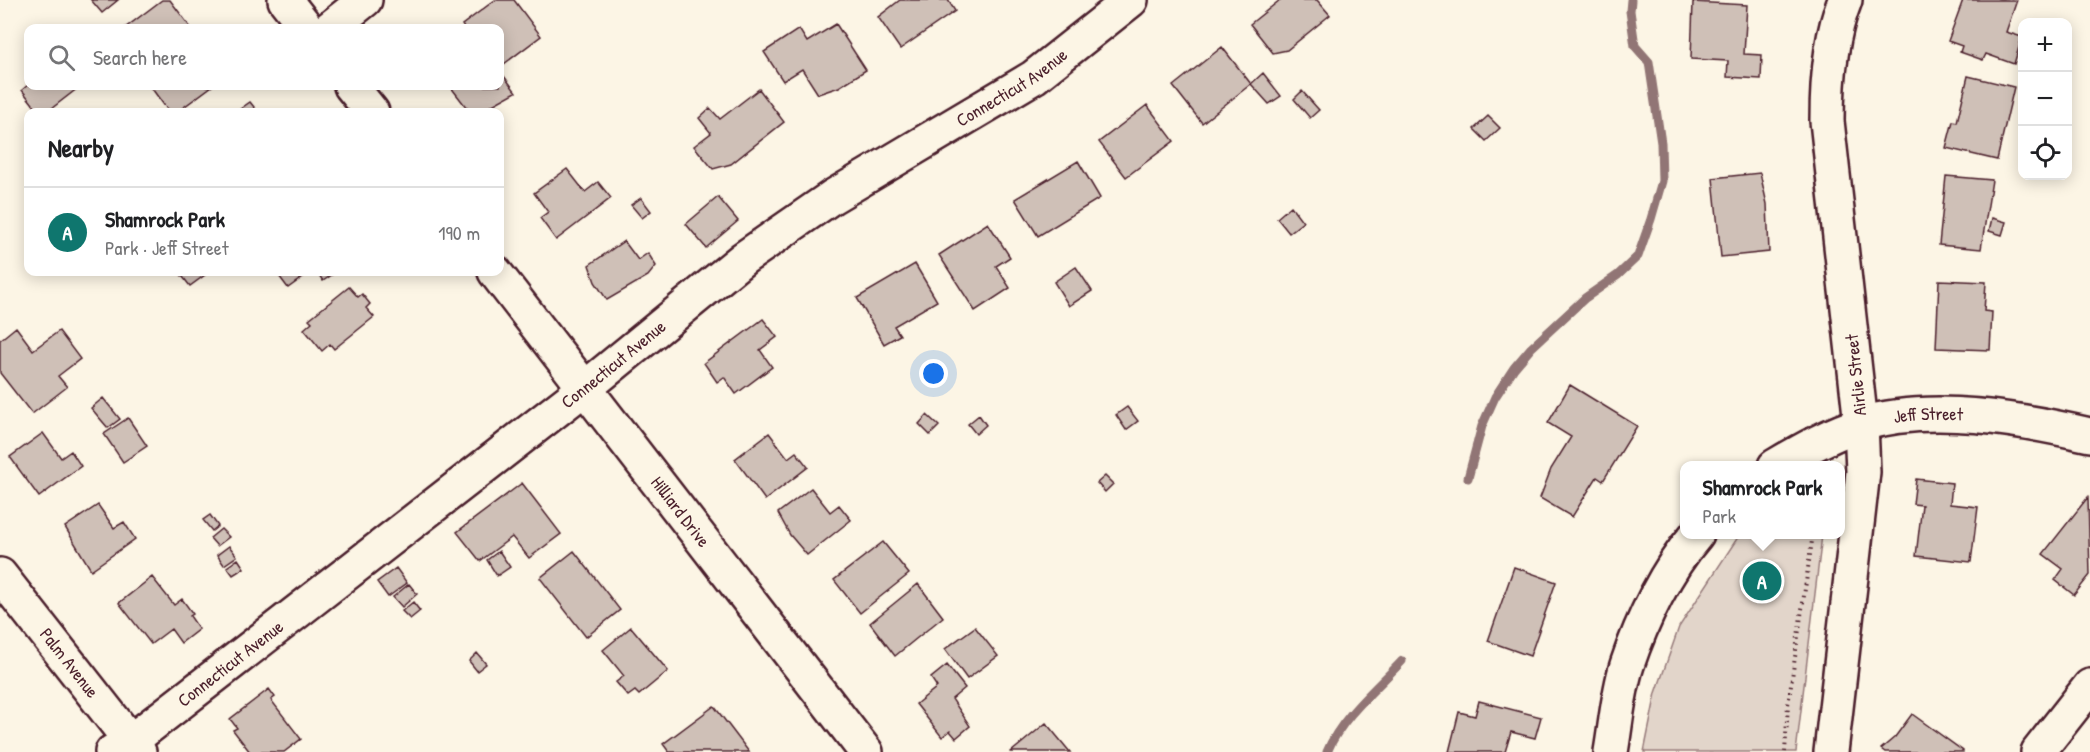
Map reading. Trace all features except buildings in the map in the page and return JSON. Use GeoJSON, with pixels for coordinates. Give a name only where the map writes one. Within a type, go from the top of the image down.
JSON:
{"type":"FeatureCollection","features":[{"type":"Feature","properties":{"kind":"street"},"geometry":{"type":"LineString","coordinates":[[285,0],[304,24]]}},
{"type":"Feature","properties":{"kind":"street"},"geometry":{"type":"LineString","coordinates":[[335,24],[365,0]]}},
{"type":"Feature","properties":{"kind":"street","name":"Connecticut Avenue"},"geometry":{"type":"LineString","coordinates":[[127,748],[585,388],[744,258],[832,197],[1034,77],[1131,0]]}},
{"type":"Feature","properties":{"kind":"street","name":"Airlie Street"},"geometry":{"type":"LineString","coordinates":[[1831,752],[1863,472],[1861,424],[1827,121],[1827,92],[1835,35],[1845,0]]}},
{"type":"Feature","properties":{"kind":"street"},"geometry":{"type":"LineString","coordinates":[[354,90],[369,108]]}},
{"type":"Feature","properties":{"kind":"street","name":"Hilliard Drive"},"geometry":{"type":"LineString","coordinates":[[498,276],[866,752]]}},
{"type":"Feature","properties":{"kind":"street","name":"Jeff Street"},"geometry":{"type":"LineString","coordinates":[[1782,461],[1819,441],[1861,424],[1884,419],[1968,414],[2048,425],[2090,435]]}},
{"type":"Feature","properties":{"kind":"street"},"geometry":{"type":"LineString","coordinates":[[1611,752],[1621,688],[1635,644],[1676,562],[1693,539]]}},
{"type":"Feature","properties":{"kind":"street","name":"Palm Avenue"},"geometry":{"type":"LineString","coordinates":[[0,575],[127,748]]}},
{"type":"Feature","properties":{"kind":"street"},"geometry":{"type":"LineString","coordinates":[[2038,752],[2090,686]]}},
{"type":"Feature","properties":{"kind":"path"},"geometry":{"type":"LineString","coordinates":[[1785,752],[1788,705],[1812,539]]}},
{"type":"Feature","properties":{"kind":"shaded area"},"geometry":{"type":"Polygon","coordinates":[[[1737,539],[1822,539],[1796,752],[1644,752],[1656,693],[1679,627],[1737,539]]]}},
{"type":"Feature","properties":{"kind":"waterway"},"geometry":{"type":"LineString","coordinates":[[1468,478],[1482,426],[1495,397],[1514,368],[1531,348],[1585,298],[1618,275],[1638,256],[1651,219],[1662,181],[1661,143],[1649,62],[1635,46],[1630,11],[1631,0]]}},
{"type":"Feature","properties":{"kind":"waterway"},"geometry":{"type":"LineString","coordinates":[[1327,752],[1351,715],[1402,661]]}},
{"type":"Feature","properties":{"kind":"place","name":"Shamrock Park"},"geometry":{"type":"Point","coordinates":[1762,581]}}]}
